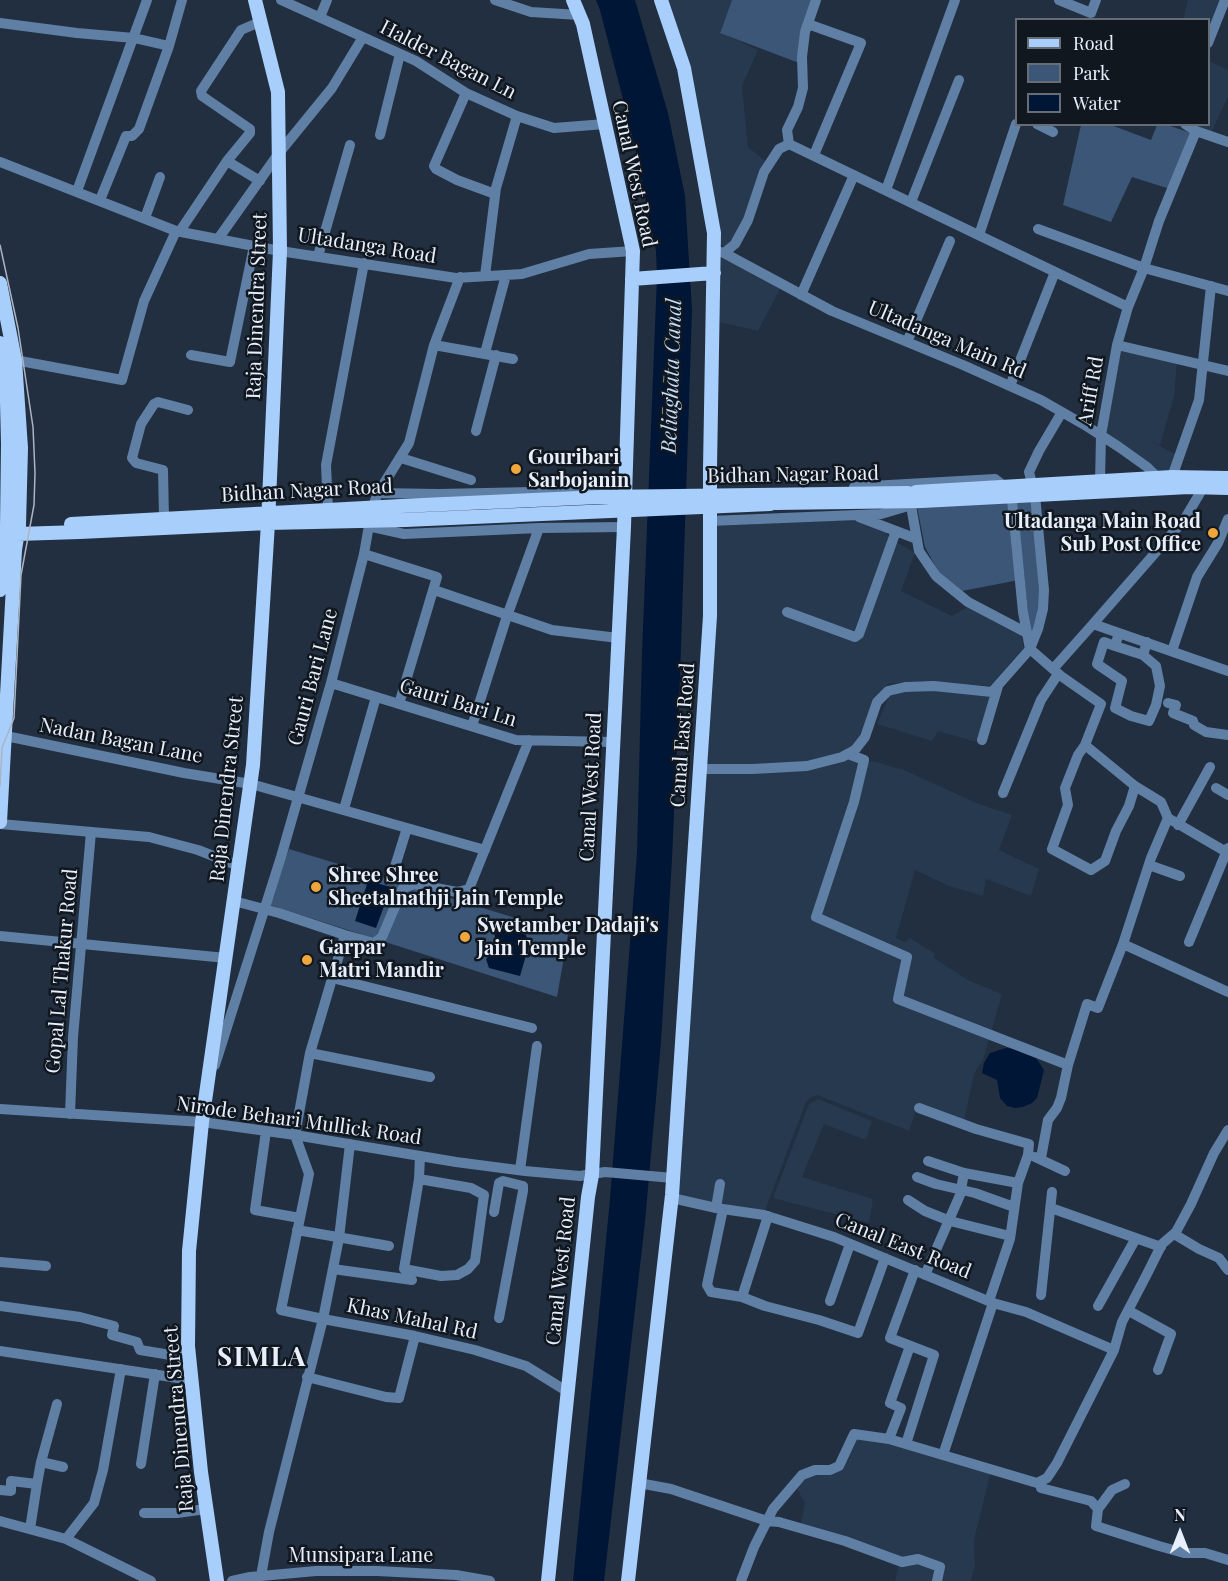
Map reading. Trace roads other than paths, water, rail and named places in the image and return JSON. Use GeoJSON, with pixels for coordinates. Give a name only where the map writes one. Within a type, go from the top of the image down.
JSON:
{"type":"FeatureCollection","features":[{"type":"Feature","properties":{"kind":"main road","name":"Raja Dinendra Street"},"geometry":{"type":"LineString","coordinates":[[217,1581],[206,1509],[189,1358],[189,1251],[202,1122],[251,784],[268,518],[280,251],[278,92],[255,0]]}},
{"type":"Feature","properties":{"kind":"main road","name":"Canal West Road"},"geometry":{"type":"LineString","coordinates":[[548,1581],[568,1392],[598,1173],[613,742],[635,279],[633,251],[605,124],[579,15],[573,0]]}},
{"type":"Feature","properties":{"kind":"main road","name":"Canal East Road"},"geometry":{"type":"LineString","coordinates":[[628,1581],[672,1198],[667,1178],[710,616],[710,274],[719,252],[684,68],[661,0]]}},
{"type":"Feature","properties":{"kind":"main road"},"geometry":{"type":"LineString","coordinates":[[635,279],[710,274]]}},
{"type":"Feature","properties":{"kind":"main road"},"geometry":{"type":"LineString","coordinates":[[0,283],[7,402],[8,530],[4,690],[6,736],[0,823]]}},
{"type":"Feature","properties":{"kind":"main road"},"geometry":{"type":"LineString","coordinates":[[0,591],[21,448],[15,360],[4,341]]}},
{"type":"Feature","properties":{"kind":"main road","name":"Bidhan Nagar Road"},"geometry":{"type":"LineString","coordinates":[[1034,490],[1172,477],[1228,478]]}},
{"type":"Feature","properties":{"kind":"main road","name":"Bidhan Nagar Road"},"geometry":{"type":"LineString","coordinates":[[8,530],[164,518],[268,518],[328,510],[370,518],[405,520],[775,503],[913,500],[1010,490],[1228,488]]}},
{"type":"Feature","properties":{"kind":"main road","name":"Bidhan Nagar Road"},"geometry":{"type":"LineString","coordinates":[[370,518],[401,506],[600,497],[913,500]]}},
{"type":"Feature","properties":{"kind":"main road"},"geometry":{"type":"LineString","coordinates":[[8,530],[268,518],[370,518]]}},
{"type":"Feature","properties":{"kind":"street"},"geometry":{"type":"LineString","coordinates":[[77,191],[147,0]]}},
{"type":"Feature","properties":{"kind":"street"},"geometry":{"type":"LineString","coordinates":[[100,200],[126,136],[132,136],[139,129],[169,46],[182,0]]}},
{"type":"Feature","properties":{"kind":"street","name":"Halder Bagan Ln"},"geometry":{"type":"LineString","coordinates":[[281,0],[416,61],[466,93],[517,116],[554,128],[605,124]]}},
{"type":"Feature","properties":{"kind":"street"},"geometry":{"type":"LineString","coordinates":[[320,18],[327,0]]}},
{"type":"Feature","properties":{"kind":"street"},"geometry":{"type":"LineString","coordinates":[[495,0],[531,12],[579,15]]}},
{"type":"Feature","properties":{"kind":"street"},"geometry":{"type":"LineString","coordinates":[[789,144],[787,130],[798,107],[803,88],[802,57],[808,24],[816,0]]}},
{"type":"Feature","properties":{"kind":"street"},"geometry":{"type":"LineString","coordinates":[[886,190],[955,0]]}},
{"type":"Feature","properties":{"kind":"street"},"geometry":{"type":"LineString","coordinates":[[1059,0],[1091,13],[1096,0]]}},
{"type":"Feature","properties":{"kind":"street"},"geometry":{"type":"LineString","coordinates":[[1210,41],[1225,0]]}},
{"type":"Feature","properties":{"kind":"street"},"geometry":{"type":"LineString","coordinates":[[15,360],[122,380],[144,301],[178,231],[227,161],[250,133],[250,129],[202,96],[201,91],[241,30],[262,21]]}},
{"type":"Feature","properties":{"kind":"street"},"geometry":{"type":"LineString","coordinates":[[0,23],[134,38],[169,46]]}},
{"type":"Feature","properties":{"kind":"street"},"geometry":{"type":"LineString","coordinates":[[808,24],[861,43],[814,155]]}},
{"type":"Feature","properties":{"kind":"street"},"geometry":{"type":"LineString","coordinates":[[218,239],[279,153],[332,88],[363,37]]}},
{"type":"Feature","properties":{"kind":"street"},"geometry":{"type":"LineString","coordinates":[[380,135],[400,54]]}},
{"type":"Feature","properties":{"kind":"street"},"geometry":{"type":"LineString","coordinates":[[911,202],[959,80]]}},
{"type":"Feature","properties":{"kind":"street"},"geometry":{"type":"LineString","coordinates":[[466,93],[434,166],[457,180],[495,194]]}},
{"type":"Feature","properties":{"kind":"street"},"geometry":{"type":"LineString","coordinates":[[485,276],[495,194],[517,116]]}},
{"type":"Feature","properties":{"kind":"street"},"geometry":{"type":"LineString","coordinates":[[979,235],[1016,126]]}},
{"type":"Feature","properties":{"kind":"street"},"geometry":{"type":"LineString","coordinates":[[1041,126],[1053,132]]}},
{"type":"Feature","properties":{"kind":"street"},"geometry":{"type":"LineString","coordinates":[[1188,126],[1228,142]]}},
{"type":"Feature","properties":{"kind":"street","name":"Ariff Rd"},"geometry":{"type":"LineString","coordinates":[[1100,483],[1101,435],[1117,345],[1159,221],[1196,131]]}},
{"type":"Feature","properties":{"kind":"street"},"geometry":{"type":"LineString","coordinates":[[719,252],[735,244],[748,220],[764,172],[779,149],[789,144]]}},
{"type":"Feature","properties":{"kind":"street"},"geometry":{"type":"LineString","coordinates":[[789,144],[1128,307]]}},
{"type":"Feature","properties":{"kind":"street"},"geometry":{"type":"LineString","coordinates":[[318,256],[350,145]]}},
{"type":"Feature","properties":{"kind":"street"},"geometry":{"type":"LineString","coordinates":[[227,161],[260,181]]}},
{"type":"Feature","properties":{"kind":"street","name":"Ultadanga Road"},"geometry":{"type":"LineString","coordinates":[[0,162],[178,231],[280,251],[460,277],[522,274],[589,254],[633,251]]}},
{"type":"Feature","properties":{"kind":"street"},"geometry":{"type":"LineString","coordinates":[[801,295],[854,175]]}},
{"type":"Feature","properties":{"kind":"street"},"geometry":{"type":"LineString","coordinates":[[145,218],[160,177]]}},
{"type":"Feature","properties":{"kind":"street"},"geometry":{"type":"LineString","coordinates":[[1038,229],[1144,268],[1228,291]]}},
{"type":"Feature","properties":{"kind":"street"},"geometry":{"type":"LineString","coordinates":[[907,342],[950,241]]}},
{"type":"Feature","properties":{"kind":"street"},"geometry":{"type":"LineString","coordinates":[[191,355],[230,362],[254,246]]}},
{"type":"Feature","properties":{"kind":"street","name":"Ultadanga Main Rd"},"geometry":{"type":"LineString","coordinates":[[719,252],[832,311],[1010,386],[1062,412],[1101,435],[1147,467],[1158,478]]}},
{"type":"Feature","properties":{"kind":"street"},"geometry":{"type":"LineString","coordinates":[[328,510],[326,465],[364,263]]}},
{"type":"Feature","properties":{"kind":"street"},"geometry":{"type":"LineString","coordinates":[[1010,386],[1055,272]]}},
{"type":"Feature","properties":{"kind":"street"},"geometry":{"type":"LineString","coordinates":[[476,431],[506,275]]}},
{"type":"Feature","properties":{"kind":"street","name":"Gauri Bari Lane"},"geometry":{"type":"LineString","coordinates":[[207,1091],[331,683],[364,554],[370,518],[378,493],[409,443],[434,345],[460,277]]}},
{"type":"Feature","properties":{"kind":"street"},"geometry":{"type":"LineString","coordinates":[[1172,477],[1199,400],[1211,286]]}},
{"type":"Feature","properties":{"kind":"street"},"geometry":{"type":"LineString","coordinates":[[434,345],[513,359]]}},
{"type":"Feature","properties":{"kind":"street"},"geometry":{"type":"LineString","coordinates":[[1117,345],[1228,371]]}},
{"type":"Feature","properties":{"kind":"street"},"geometry":{"type":"LineString","coordinates":[[164,518],[163,470],[136,464],[132,458],[141,424],[155,402],[188,410]]}},
{"type":"Feature","properties":{"kind":"street"},"geometry":{"type":"LineString","coordinates":[[700,770],[753,770],[807,766],[848,754],[855,750],[865,737],[878,702],[888,691],[905,687],[934,686],[992,692],[1030,649],[1043,609],[1044,590],[1034,490],[1029,472],[1062,412]]}},
{"type":"Feature","properties":{"kind":"street"},"geometry":{"type":"LineString","coordinates":[[401,458],[471,480]]}},
{"type":"Feature","properties":{"kind":"street"},"geometry":{"type":"LineString","coordinates":[[710,490],[880,486],[995,479],[1010,490],[1030,649],[1101,704],[1065,788],[1068,805],[1052,849],[1090,870],[1105,861],[1116,831],[1129,806],[1135,786]]}},
{"type":"Feature","properties":{"kind":"street"},"geometry":{"type":"LineString","coordinates":[[1003,792],[1041,700],[1056,671],[1093,624],[1184,520],[1203,488]]}},
{"type":"Feature","properties":{"kind":"street"},"geometry":{"type":"LineString","coordinates":[[378,493],[625,490]]}},
{"type":"Feature","properties":{"kind":"street"},"geometry":{"type":"LineString","coordinates":[[710,520],[881,514],[913,500],[920,551],[936,576],[968,602],[1027,633]]}},
{"type":"Feature","properties":{"kind":"street"},"geometry":{"type":"LineString","coordinates":[[853,515],[917,539]]}},
{"type":"Feature","properties":{"kind":"street"},"geometry":{"type":"LineString","coordinates":[[370,518],[405,534],[624,527]]}},
{"type":"Feature","properties":{"kind":"street"},"geometry":{"type":"LineString","coordinates":[[1172,651],[1197,577],[1218,543],[1228,519]]}},
{"type":"Feature","properties":{"kind":"street"},"geometry":{"type":"LineString","coordinates":[[472,726],[538,528]]}},
{"type":"Feature","properties":{"kind":"street"},"geometry":{"type":"LineString","coordinates":[[787,612],[855,637],[859,634],[896,531]]}},
{"type":"Feature","properties":{"kind":"street"},"geometry":{"type":"LineString","coordinates":[[364,554],[437,577],[399,704]]}},
{"type":"Feature","properties":{"kind":"street"},"geometry":{"type":"LineString","coordinates":[[434,591],[552,630],[618,638]]}},
{"type":"Feature","properties":{"kind":"street"},"geometry":{"type":"LineString","coordinates":[[1093,624],[1228,671]]}},
{"type":"Feature","properties":{"kind":"street"},"geometry":{"type":"LineString","coordinates":[[1115,646],[1119,633]]}},
{"type":"Feature","properties":{"kind":"street"},"geometry":{"type":"LineString","coordinates":[[1104,642],[1143,655],[1155,666],[1160,686],[1156,705],[1149,721],[1115,708],[1122,681],[1097,664],[1104,642]]}},
{"type":"Feature","properties":{"kind":"street"},"geometry":{"type":"LineString","coordinates":[[1143,655],[1147,642]]}},
{"type":"Feature","properties":{"kind":"street","name":"Gauri Bari Ln"},"geometry":{"type":"LineString","coordinates":[[331,683],[516,740],[613,742]]}},
{"type":"Feature","properties":{"kind":"street"},"geometry":{"type":"LineString","coordinates":[[982,740],[998,685]]}},
{"type":"Feature","properties":{"kind":"street"},"geometry":{"type":"LineString","coordinates":[[344,809],[376,697]]}},
{"type":"Feature","properties":{"kind":"street"},"geometry":{"type":"LineString","coordinates":[[1168,703],[1176,705],[1173,713],[1193,721],[1194,725],[1206,732],[1228,735]]}},
{"type":"Feature","properties":{"kind":"street","name":"Nadan Bagan Lane"},"geometry":{"type":"LineString","coordinates":[[6,736],[184,773],[251,784],[485,850]]}},
{"type":"Feature","properties":{"kind":"street"},"geometry":{"type":"LineString","coordinates":[[234,901],[264,908],[374,943],[382,937],[403,888],[414,884],[457,892],[469,888],[529,740]]}},
{"type":"Feature","properties":{"kind":"street"},"geometry":{"type":"LineString","coordinates":[[1085,745],[1135,786],[1161,802],[1168,818],[1227,851],[1189,942]]}},
{"type":"Feature","properties":{"kind":"street"},"geometry":{"type":"LineString","coordinates":[[848,754],[864,760],[854,802],[816,916],[907,957],[898,999],[1068,1065]]}},
{"type":"Feature","properties":{"kind":"street"},"geometry":{"type":"LineString","coordinates":[[1179,825],[1210,768]]}},
{"type":"Feature","properties":{"kind":"street"},"geometry":{"type":"LineString","coordinates":[[1216,788],[1228,795]]}},
{"type":"Feature","properties":{"kind":"street"},"geometry":{"type":"LineString","coordinates":[[1041,1158],[1048,1120],[1057,1108],[1087,1004],[1098,1008],[1168,818]]}},
{"type":"Feature","properties":{"kind":"street"},"geometry":{"type":"LineString","coordinates":[[0,823],[149,837],[198,850],[239,866]]}},
{"type":"Feature","properties":{"kind":"street"},"geometry":{"type":"LineString","coordinates":[[393,873],[407,828]]}},
{"type":"Feature","properties":{"kind":"street","name":"Gopal Lal Thakur Road"},"geometry":{"type":"LineString","coordinates":[[70,1114],[73,1037],[83,945],[91,832]]}},
{"type":"Feature","properties":{"kind":"street"},"geometry":{"type":"LineString","coordinates":[[1149,865],[1180,876]]}},
{"type":"Feature","properties":{"kind":"street"},"geometry":{"type":"LineString","coordinates":[[345,935],[310,1053],[295,1135],[309,1174],[280,1310],[323,1319],[339,1238],[350,1144]]}},
{"type":"Feature","properties":{"kind":"street"},"geometry":{"type":"LineString","coordinates":[[0,936],[226,958]]}},
{"type":"Feature","properties":{"kind":"street"},"geometry":{"type":"LineString","coordinates":[[1123,944],[1228,992]]}},
{"type":"Feature","properties":{"kind":"street"},"geometry":{"type":"LineString","coordinates":[[332,978],[532,1028]]}},
{"type":"Feature","properties":{"kind":"street"},"geometry":{"type":"LineString","coordinates":[[500,1318],[523,1191],[522,1170],[537,1046]]}},
{"type":"Feature","properties":{"kind":"street"},"geometry":{"type":"LineString","coordinates":[[310,1053],[430,1077]]}},
{"type":"Feature","properties":{"kind":"street"},"geometry":{"type":"LineString","coordinates":[[919,1108],[976,1129],[1029,1144],[1028,1155],[1018,1183],[1010,1236],[943,1455]]}},
{"type":"Feature","properties":{"kind":"street","name":"Nirode Behari Mullick Road"},"geometry":{"type":"LineString","coordinates":[[0,1109],[202,1122],[350,1144],[422,1160],[580,1176],[598,1173],[667,1178]]}},
{"type":"Feature","properties":{"kind":"street"},"geometry":{"type":"LineString","coordinates":[[741,1581],[767,1521],[778,1502],[802,1475],[839,1466],[854,1434],[889,1439],[1037,1483],[1047,1478],[1057,1463],[1114,1350],[1122,1322],[1161,1247],[1174,1234],[1191,1204],[1214,1153],[1228,1130]]}},
{"type":"Feature","properties":{"kind":"street"},"geometry":{"type":"LineString","coordinates":[[266,1131],[255,1210],[300,1218]]}},
{"type":"Feature","properties":{"kind":"street"},"geometry":{"type":"LineString","coordinates":[[1028,1155],[1041,1158],[1065,1171]]}},
{"type":"Feature","properties":{"kind":"street"},"geometry":{"type":"LineString","coordinates":[[419,1179],[471,1188],[484,1195],[476,1261],[457,1275],[441,1276],[404,1269],[422,1160]]}},
{"type":"Feature","properties":{"kind":"street"},"geometry":{"type":"LineString","coordinates":[[928,1161],[964,1173],[1018,1183]]}},
{"type":"Feature","properties":{"kind":"street"},"geometry":{"type":"LineString","coordinates":[[494,1212],[499,1183],[503,1181],[506,1168]]}},
{"type":"Feature","properties":{"kind":"street"},"geometry":{"type":"LineString","coordinates":[[906,1444],[934,1355],[890,1338],[920,1272],[950,1221],[960,1195],[964,1173]]}},
{"type":"Feature","properties":{"kind":"street"},"geometry":{"type":"LineString","coordinates":[[917,1177],[1014,1207]]}},
{"type":"Feature","properties":{"kind":"street"},"geometry":{"type":"LineString","coordinates":[[503,1181],[523,1186]]}},
{"type":"Feature","properties":{"kind":"street"},"geometry":{"type":"LineString","coordinates":[[720,1184],[720,1208],[707,1285],[711,1292],[742,1297],[858,1333],[885,1257]]}},
{"type":"Feature","properties":{"kind":"street"},"geometry":{"type":"LineString","coordinates":[[1041,1295],[1052,1192]]}},
{"type":"Feature","properties":{"kind":"street","name":"Canal East Road"},"geometry":{"type":"LineString","coordinates":[[672,1198],[768,1216],[850,1244],[991,1302],[1026,1312],[1114,1350]]}},
{"type":"Feature","properties":{"kind":"street"},"geometry":{"type":"LineString","coordinates":[[908,1200],[925,1211],[950,1221],[1010,1236]]}},
{"type":"Feature","properties":{"kind":"street"},"geometry":{"type":"LineString","coordinates":[[1051,1208],[1161,1247]]}},
{"type":"Feature","properties":{"kind":"street"},"geometry":{"type":"LineString","coordinates":[[742,1297],[768,1216]]}},
{"type":"Feature","properties":{"kind":"street"},"geometry":{"type":"LineString","coordinates":[[297,1230],[389,1246]]}},
{"type":"Feature","properties":{"kind":"street"},"geometry":{"type":"LineString","coordinates":[[1174,1234],[1219,1258],[1228,1269]]}},
{"type":"Feature","properties":{"kind":"street"},"geometry":{"type":"LineString","coordinates":[[1098,1306],[1136,1238]]}},
{"type":"Feature","properties":{"kind":"street"},"geometry":{"type":"LineString","coordinates":[[830,1301],[850,1244]]}},
{"type":"Feature","properties":{"kind":"street"},"geometry":{"type":"LineString","coordinates":[[0,1262],[46,1266]]}},
{"type":"Feature","properties":{"kind":"street"},"geometry":{"type":"LineString","coordinates":[[333,1269],[412,1280]]}},
{"type":"Feature","properties":{"kind":"street"},"geometry":{"type":"LineString","coordinates":[[0,1306],[80,1317],[114,1326],[112,1335],[137,1342],[140,1350],[189,1358]]}},
{"type":"Feature","properties":{"kind":"street"},"geometry":{"type":"LineString","coordinates":[[1129,1311],[1171,1334],[1158,1370]]}},
{"type":"Feature","properties":{"kind":"street","name":"Khas Mahal Rd"},"geometry":{"type":"LineString","coordinates":[[261,1576],[269,1532],[323,1319],[475,1350],[526,1366],[568,1392]]}},
{"type":"Feature","properties":{"kind":"street"},"geometry":{"type":"LineString","coordinates":[[307,1377],[386,1397],[399,1398],[415,1336]]}},
{"type":"Feature","properties":{"kind":"street"},"geometry":{"type":"LineString","coordinates":[[889,1439],[901,1408],[890,1403],[910,1346]]}},
{"type":"Feature","properties":{"kind":"street"},"geometry":{"type":"LineString","coordinates":[[0,1351],[191,1380]]}},
{"type":"Feature","properties":{"kind":"street"},"geometry":{"type":"LineString","coordinates":[[66,1539],[94,1503],[103,1470],[121,1369]]}},
{"type":"Feature","properties":{"kind":"street"},"geometry":{"type":"LineString","coordinates":[[141,1464],[155,1374]]}},
{"type":"Feature","properties":{"kind":"street"},"geometry":{"type":"LineString","coordinates":[[30,1529],[41,1462],[57,1404]]}},
{"type":"Feature","properties":{"kind":"street"},"geometry":{"type":"LineString","coordinates":[[41,1462],[63,1467]]}},
{"type":"Feature","properties":{"kind":"street"},"geometry":{"type":"LineString","coordinates":[[0,1490],[11,1491],[11,1481],[37,1484]]}},
{"type":"Feature","properties":{"kind":"street"},"geometry":{"type":"LineString","coordinates":[[639,1483],[671,1489],[767,1521],[779,1522],[845,1542],[902,1562],[918,1558],[940,1567],[937,1581]]}},
{"type":"Feature","properties":{"kind":"street"},"geometry":{"type":"LineString","coordinates":[[1125,1484],[1112,1490],[1098,1509],[1096,1526],[1176,1550],[1205,1553],[1228,1560]]}},
{"type":"Feature","properties":{"kind":"street"},"geometry":{"type":"LineString","coordinates":[[1041,1488],[1091,1501],[1098,1509]]}},
{"type":"Feature","properties":{"kind":"street"},"geometry":{"type":"LineString","coordinates":[[144,1513],[177,1513],[206,1509]]}},
{"type":"Feature","properties":{"kind":"street"},"geometry":{"type":"LineString","coordinates":[[0,1521],[66,1539],[151,1581]]}},
{"type":"Feature","properties":{"kind":"street","name":"Munsipara Lane"},"geometry":{"type":"LineString","coordinates":[[232,1581],[261,1576],[333,1576],[377,1571],[456,1575],[489,1581]]}},
{"type":"Feature","properties":{"kind":"water","name":"Beliāghāta Canal"},"geometry":{"type":"Polygon","coordinates":[[[596,0],[635,0],[668,113],[685,196],[692,310],[672,859],[661,1042],[645,1222],[604,1581],[573,1581],[610,1199],[637,853],[642,653],[657,276],[656,251],[633,138],[596,0]]]}},
{"type":"Feature","properties":{"kind":"water"},"geometry":{"type":"Polygon","coordinates":[[[368,881],[391,887],[376,928],[355,921],[368,881]]]}},
{"type":"Feature","properties":{"kind":"water"},"geometry":{"type":"Polygon","coordinates":[[[503,928],[526,935],[529,945],[520,976],[489,968],[486,959],[494,952],[496,942],[494,932],[503,928]]]}},
{"type":"Feature","properties":{"kind":"water"},"geometry":{"type":"Polygon","coordinates":[[[1006,1048],[1015,1049],[1036,1058],[1044,1070],[1037,1098],[1023,1107],[1007,1106],[1000,1098],[997,1080],[982,1073],[984,1063],[990,1053],[1006,1048]]]}},
{"type":"Feature","properties":{"kind":"tram line"},"geometry":{"type":"LineString","coordinates":[[0,245],[18,328],[33,427],[35,473],[34,505],[21,575],[14,718],[2,748],[0,786]]}},
{"type":"Feature","properties":{"kind":"place","name":"Gouribari Sarbojanin"},"geometry":{"type":"Point","coordinates":[516,469]}},
{"type":"Feature","properties":{"kind":"place","name":"Ultadanga Main Road Sub Post Office"},"geometry":{"type":"Point","coordinates":[1213,533]}},
{"type":"Feature","properties":{"kind":"place","name":"Shree Shree Sheetalnathji Jain Temple"},"geometry":{"type":"Point","coordinates":[316,887]}},
{"type":"Feature","properties":{"kind":"place","name":"Swetamber Dadaji's Jain Temple"},"geometry":{"type":"Point","coordinates":[465,937]}},
{"type":"Feature","properties":{"kind":"place","name":"Garpar Matri Mandir"},"geometry":{"type":"Point","coordinates":[307,960]}},
{"type":"Feature","properties":{"kind":"district","name":"SIMLA"},"geometry":{"type":"Point","coordinates":[262,1358]}}]}
